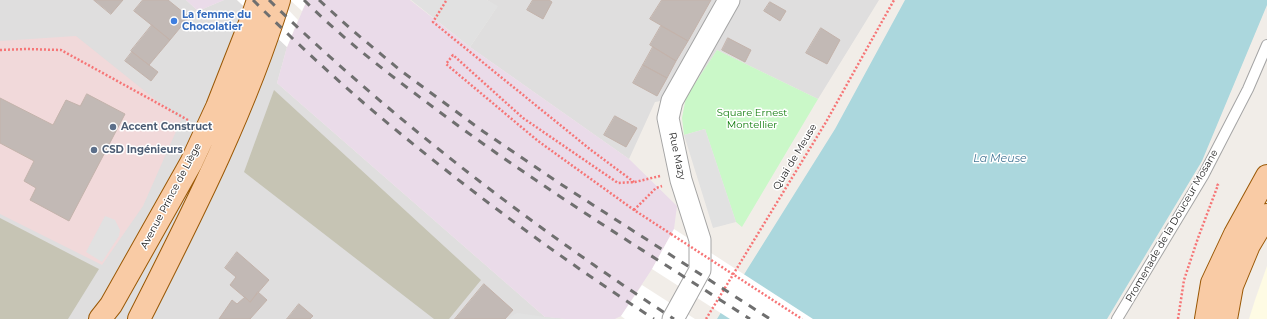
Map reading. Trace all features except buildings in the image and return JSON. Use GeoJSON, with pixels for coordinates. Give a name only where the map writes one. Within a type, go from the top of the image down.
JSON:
{"type":"FeatureCollection","features":[{"type":"Feature","properties":{"kind":"main road","name":"Avenue Prince de Liège"},"geometry":{"type":"LineString","coordinates":[[100,319],[111,304],[191,164],[252,18],[258,0]]}},
{"type":"Feature","properties":{"kind":"main road"},"geometry":{"type":"LineString","coordinates":[[138,319],[187,224],[236,117],[269,32],[279,0]]}},
{"type":"Feature","properties":{"kind":"main road"},"geometry":{"type":"LineString","coordinates":[[1206,319],[1212,283],[1235,234],[1267,176]]}},
{"type":"Feature","properties":{"kind":"main road"},"geometry":{"type":"LineString","coordinates":[[1226,319],[1232,286],[1249,245],[1267,216]]}},
{"type":"Feature","properties":{"kind":"street","name":"Rue Mazy"},"geometry":{"type":"LineString","coordinates":[[673,319],[700,270],[700,240],[680,171],[668,118],[672,101],[729,0]]}},
{"type":"Feature","properties":{"kind":"lane","name":"Promenade de la Douceur Mosane"},"geometry":{"type":"LineString","coordinates":[[1117,319],[1203,176],[1248,89],[1267,45]]}},
{"type":"Feature","properties":{"kind":"path","name":"Quai de Meuse"},"geometry":{"type":"LineString","coordinates":[[706,319],[826,122],[894,0]]}},
{"type":"Feature","properties":{"kind":"path"},"geometry":{"type":"LineString","coordinates":[[446,1],[433,22],[591,150],[635,182]]}},
{"type":"Feature","properties":{"kind":"path"},"geometry":{"type":"LineString","coordinates":[[0,50],[26,48],[61,50],[183,118],[206,128]]}},
{"type":"Feature","properties":{"kind":"path"},"geometry":{"type":"LineString","coordinates":[[680,171],[635,182],[618,183],[523,118],[453,55],[446,64],[538,141],[634,210],[802,319]]}},
{"type":"Feature","properties":{"kind":"path"},"geometry":{"type":"LineString","coordinates":[[1178,319],[1184,280],[1218,185],[1203,176]]}},
{"type":"Feature","properties":{"kind":"path"},"geometry":{"type":"LineString","coordinates":[[634,210],[656,188]]}},
{"type":"Feature","properties":{"kind":"shaded area"},"geometry":{"type":"Polygon","coordinates":[[[0,0],[186,0],[198,11],[224,0],[237,0],[287,47],[277,83],[545,317],[565,319],[0,319],[0,0]]]}},
{"type":"Feature","properties":{"kind":"shaded area"},"geometry":{"type":"Polygon","coordinates":[[[186,0],[224,0],[198,11],[186,0]]]}},
{"type":"Feature","properties":{"kind":"shaded area"},"geometry":{"type":"Polygon","coordinates":[[[307,0],[410,0],[470,47],[629,159],[677,206],[674,229],[652,269],[621,316],[615,319],[565,319],[545,317],[277,83],[287,47],[307,0]]]}},
{"type":"Feature","properties":{"kind":"shaded area"},"geometry":{"type":"Polygon","coordinates":[[[411,0],[487,0],[498,6],[470,47],[411,0]]]}},
{"type":"Feature","properties":{"kind":"shaded area"},"geometry":{"type":"Polygon","coordinates":[[[487,0],[879,0],[818,99],[717,50],[686,97],[655,102],[629,159],[470,47],[497,7],[487,0]]]}},
{"type":"Feature","properties":{"kind":"shaded area"},"geometry":{"type":"Polygon","coordinates":[[[76,36],[181,120],[143,206],[102,265],[0,214],[0,41],[76,36]]]}},
{"type":"Feature","properties":{"kind":"shaded area"},"geometry":{"type":"Polygon","coordinates":[[[274,90],[481,280],[449,319],[434,319],[244,172],[274,90]]]}},
{"type":"Feature","properties":{"kind":"shaded area"},"geometry":{"type":"Polygon","coordinates":[[[705,129],[736,222],[713,228],[684,135],[705,129]]]}},
{"type":"Feature","properties":{"kind":"shaded area"},"geometry":{"type":"Polygon","coordinates":[[[105,216],[115,220],[120,230],[119,236],[102,262],[86,252],[105,216]]]}},
{"type":"Feature","properties":{"kind":"shaded area"},"geometry":{"type":"Polygon","coordinates":[[[0,218],[99,269],[68,319],[0,319],[0,218]]]}},
{"type":"Feature","properties":{"kind":"shaded area"},"geometry":{"type":"Polygon","coordinates":[[[1267,266],[1267,319],[1249,319],[1255,300],[1267,266]]]}},
{"type":"Feature","properties":{"kind":"shaded area"},"geometry":{"type":"Polygon","coordinates":[[[517,313],[545,317],[565,319],[506,319],[517,313]]]}},
{"type":"Feature","properties":{"kind":"green space","name":"Square Ernest Montellier"},"geometry":{"type":"Polygon","coordinates":[[[717,50],[818,99],[742,227],[736,222],[705,129],[684,135],[682,118],[686,97],[717,50]]]}},
{"type":"Feature","properties":{"kind":"water","name":"La Meuse"},"geometry":{"type":"Polygon","coordinates":[[[905,0],[1267,0],[1267,5],[1202,161],[1107,319],[717,319],[835,129],[905,0]]]}},
{"type":"Feature","properties":{"kind":"pier"},"geometry":{"type":"Polygon","coordinates":[[[237,0],[279,0],[298,20],[287,47],[237,0]]]}},
{"type":"Feature","properties":{"kind":"pier"},"geometry":{"type":"Polygon","coordinates":[[[290,0],[307,0],[302,11],[290,0]]]}},
{"type":"Feature","properties":{"kind":"pier"},"geometry":{"type":"Polygon","coordinates":[[[674,229],[813,319],[730,319],[652,269],[674,229]]]}},
{"type":"Feature","properties":{"kind":"pier"},"geometry":{"type":"Polygon","coordinates":[[[642,285],[695,319],[625,319],[621,316],[642,285]]]}},
{"type":"Feature","properties":{"kind":"railway"},"geometry":{"type":"LineString","coordinates":[[253,0],[351,92],[435,162],[543,243],[654,319]]}},
{"type":"Feature","properties":{"kind":"railway"},"geometry":{"type":"LineString","coordinates":[[269,0],[364,87],[464,169],[567,246],[674,319]]}},
{"type":"Feature","properties":{"kind":"railway"},"geometry":{"type":"LineString","coordinates":[[304,0],[371,59],[423,100],[478,140],[594,219],[750,319]]}},
{"type":"Feature","properties":{"kind":"railway"},"geometry":{"type":"LineString","coordinates":[[319,0],[400,70],[484,132],[559,183],[770,319]]}},
{"type":"Feature","properties":{"kind":"place","name":"La femme du Chocolatier"},"geometry":{"type":"Point","coordinates":[174,21]}},
{"type":"Feature","properties":{"kind":"place","name":"Accent Construct"},"geometry":{"type":"Point","coordinates":[113,127]}},
{"type":"Feature","properties":{"kind":"place","name":"CSD Ingénieurs"},"geometry":{"type":"Point","coordinates":[94,150]}}]}
